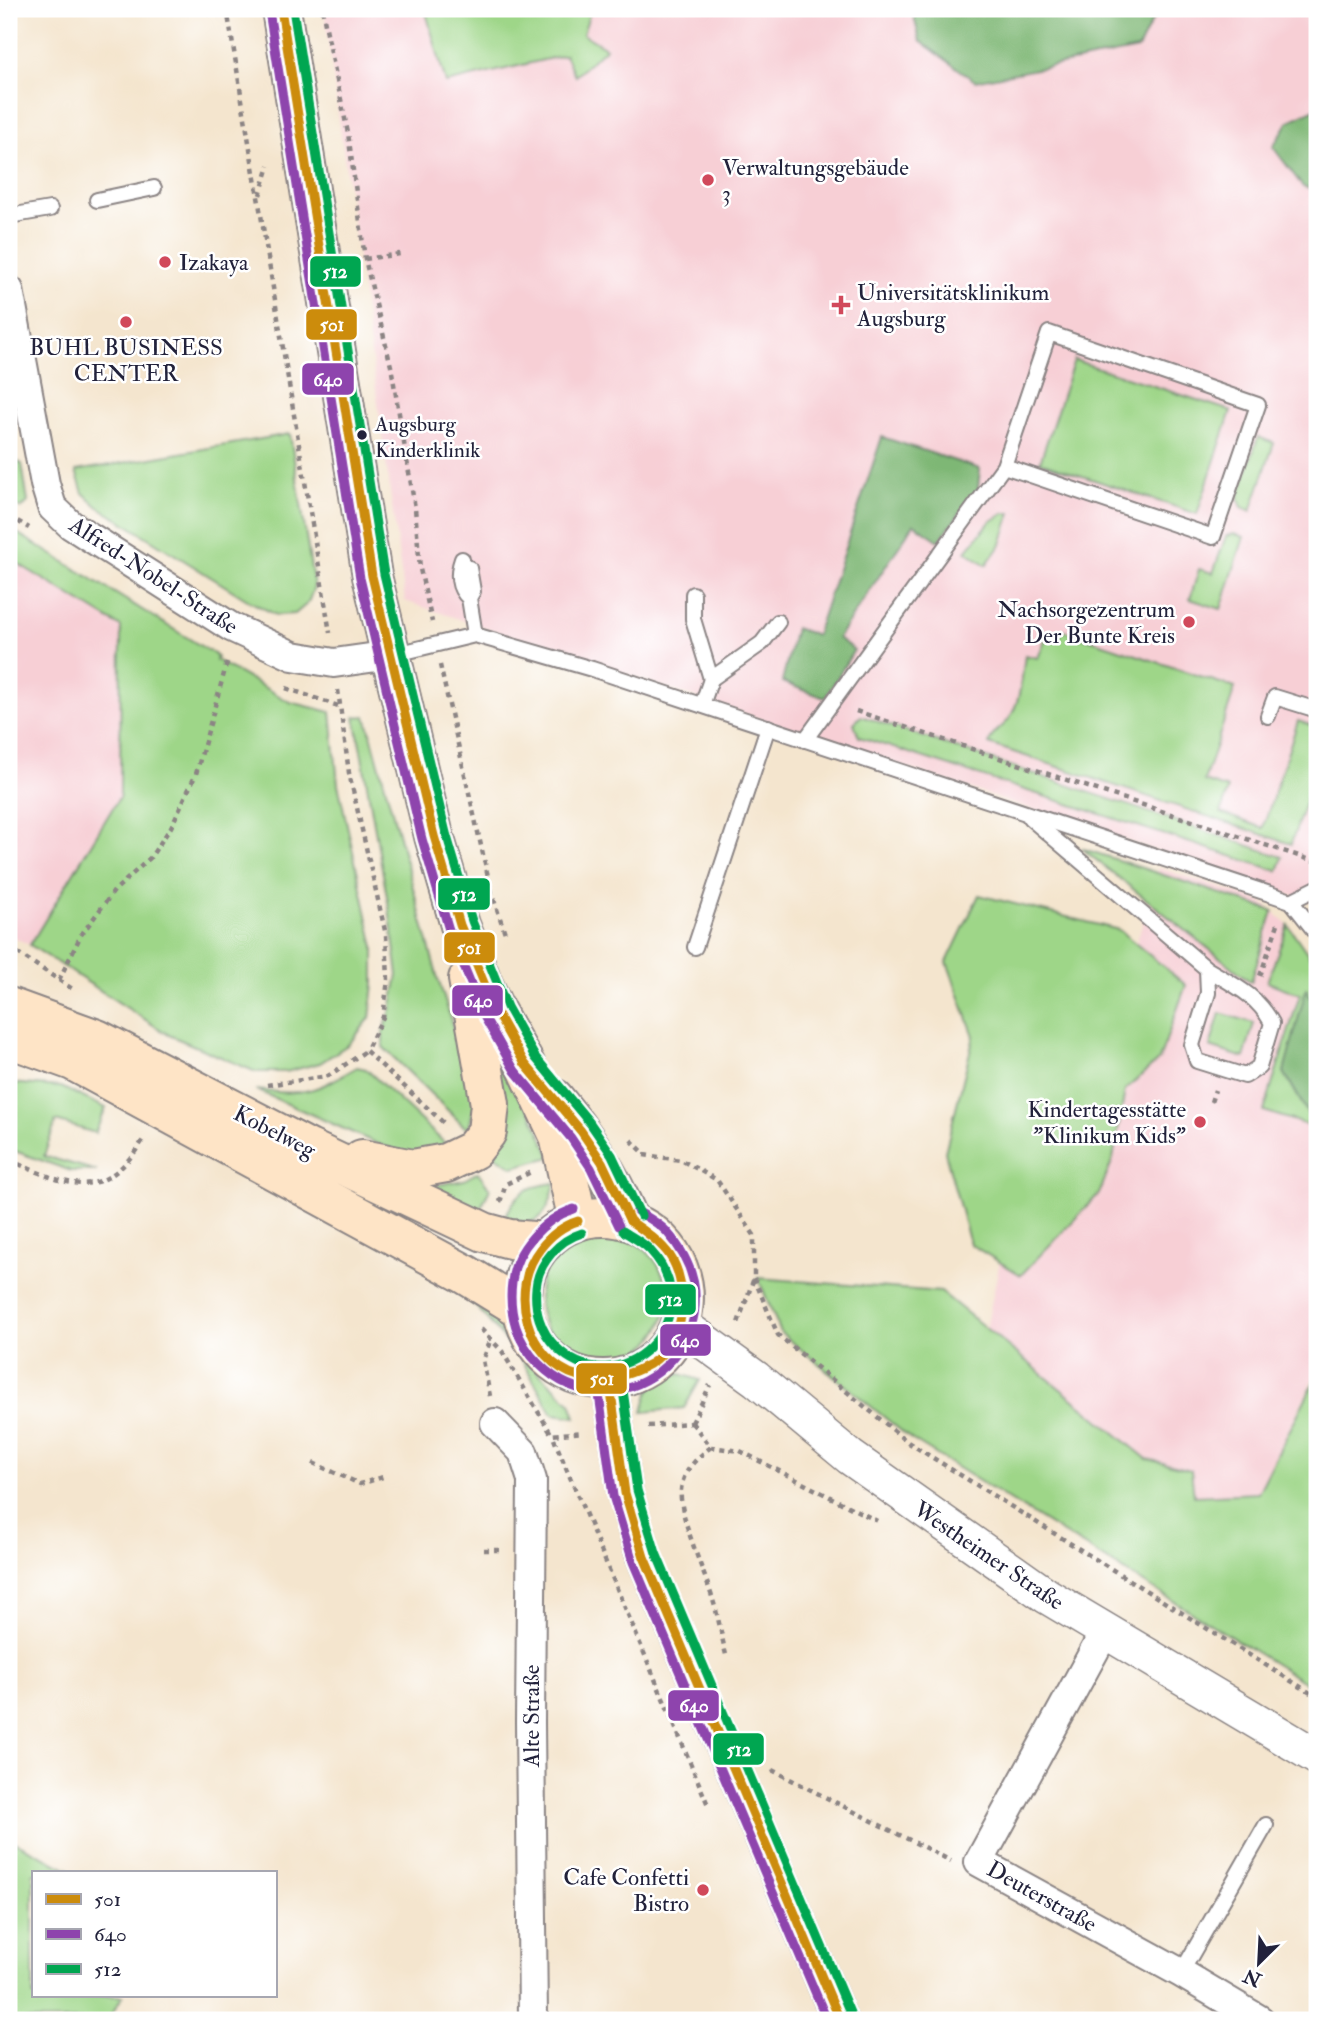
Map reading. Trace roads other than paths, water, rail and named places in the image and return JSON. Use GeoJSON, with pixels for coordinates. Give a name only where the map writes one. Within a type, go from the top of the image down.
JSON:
{"type":"FeatureCollection","features":[{"type":"Feature","properties":{"kind":"main road"},"geometry":{"type":"LineString","coordinates":[[281,9],[372,576],[434,836],[460,925],[496,1012],[525,1064],[559,1136],[578,1221]]}},
{"type":"Feature","properties":{"kind":"main road"},"geometry":{"type":"LineString","coordinates":[[309,1149],[413,1169],[446,1163],[473,1150],[487,1132],[491,1104],[475,1026],[460,925]]}},
{"type":"Feature","properties":{"kind":"main road"},"geometry":{"type":"LineString","coordinates":[[9,979],[97,1039]]}},
{"type":"Feature","properties":{"kind":"main road","name":"Kobelweg"},"geometry":{"type":"LineString","coordinates":[[9,1007],[97,1039],[309,1149],[484,1232],[510,1239],[545,1242]]}},
{"type":"Feature","properties":{"kind":"main road","name":"Kobelweg"},"geometry":{"type":"LineString","coordinates":[[9,1038],[73,1061],[465,1274],[522,1309]]}},
{"type":"Feature","properties":{"kind":"main road"},"geometry":{"type":"LineString","coordinates":[[525,1064],[581,1131],[602,1162],[630,1221]]}},
{"type":"Feature","properties":{"kind":"main road"},"geometry":{"type":"LineString","coordinates":[[594,1217],[630,1221],[652,1233],[667,1247],[678,1265],[683,1284],[684,1305],[680,1324],[671,1343],[658,1358],[641,1370],[622,1377],[582,1377],[563,1369],[547,1356],[534,1340],[522,1309],[523,1281],[530,1262],[556,1231],[594,1217]]}},
{"type":"Feature","properties":{"kind":"street","name":"Alfred-Nobel-Straße"},"geometry":{"type":"LineString","coordinates":[[9,290],[44,484],[52,507],[71,525],[231,627],[293,656],[334,663],[391,655]]}},
{"type":"Feature","properties":{"kind":"street","name":"Westheimer Straße"},"geometry":{"type":"LineString","coordinates":[[680,1324],[908,1500],[1046,1595],[1317,1757]]}},
{"type":"Feature","properties":{"kind":"street"},"geometry":{"type":"LineString","coordinates":[[609,1378],[614,1429],[627,1503],[652,1577],[840,2020]]}},
{"type":"Feature","properties":{"kind":"street","name":"Alte Straße"},"geometry":{"type":"LineString","coordinates":[[495,1423],[523,1452],[532,1480],[530,1734],[533,2020]]}},
{"type":"Feature","properties":{"kind":"street","name":"Deuterstraße"},"geometry":{"type":"LineString","coordinates":[[1104,1630],[979,1862],[1181,1973],[1260,2020]]}},
{"type":"Feature","properties":{"kind":"lane"},"geometry":{"type":"LineString","coordinates":[[97,200],[154,188]]}},
{"type":"Feature","properties":{"kind":"lane"},"geometry":{"type":"LineString","coordinates":[[9,216],[50,209]]}},
{"type":"Feature","properties":{"kind":"lane"},"geometry":{"type":"LineString","coordinates":[[805,740],[1004,467],[1049,333],[1258,405],[1213,537],[1004,467]]}},
{"type":"Feature","properties":{"kind":"lane"},"geometry":{"type":"LineString","coordinates":[[466,564],[457,571],[463,593],[470,598],[475,635]]}},
{"type":"Feature","properties":{"kind":"lane"},"geometry":{"type":"LineString","coordinates":[[693,594],[693,619],[711,679]]}},
{"type":"Feature","properties":{"kind":"lane"},"geometry":{"type":"LineString","coordinates":[[702,705],[711,679],[762,643],[778,622]]}},
{"type":"Feature","properties":{"kind":"lane"},"geometry":{"type":"LineString","coordinates":[[391,655],[475,635],[592,669],[1291,901],[1317,934]]}},
{"type":"Feature","properties":{"kind":"lane"},"geometry":{"type":"LineString","coordinates":[[1268,716],[1275,697],[1317,710]]}},
{"type":"Feature","properties":{"kind":"lane"},"geometry":{"type":"LineString","coordinates":[[695,947],[768,727]]}},
{"type":"Feature","properties":{"kind":"lane"},"geometry":{"type":"LineString","coordinates":[[1023,812],[1207,969],[1253,996],[1265,1010],[1272,1024],[1259,1067],[1245,1076],[1197,1061],[1192,1045],[1208,993],[1207,969]]}},
{"type":"Feature","properties":{"kind":"lane"},"geometry":{"type":"LineString","coordinates":[[1291,901],[1317,888]]}},
{"type":"Feature","properties":{"kind":"lane"},"geometry":{"type":"LineString","coordinates":[[1181,1973],[1266,1825]]}},
{"type":"Feature","properties":{"kind":"place","name":"Verwaltungsgebäude 3"},"geometry":{"type":"Point","coordinates":[708,180]}},
{"type":"Feature","properties":{"kind":"place","name":"Izakaya"},"geometry":{"type":"Point","coordinates":[165,262]}},
{"type":"Feature","properties":{"kind":"place","name":"Universitätsklinikum Augsburg"},"geometry":{"type":"Point","coordinates":[841,305]}},
{"type":"Feature","properties":{"kind":"place","name":"BUHL BUSINESS CENTER"},"geometry":{"type":"Point","coordinates":[126,322]}},
{"type":"Feature","properties":{"kind":"place","name":"Augsburg Kinderklinik"},"geometry":{"type":"Point","coordinates":[362,435]}},
{"type":"Feature","properties":{"kind":"place","name":"Nachsorgezentrum Der Bunte Kreis"},"geometry":{"type":"Point","coordinates":[1189,622]}},
{"type":"Feature","properties":{"kind":"place","name":"Kindertagesstätte \"Klinikum Kids\""},"geometry":{"type":"Point","coordinates":[1200,1122]}},
{"type":"Feature","properties":{"kind":"place","name":"Cafe Confetti Bistro"},"geometry":{"type":"Point","coordinates":[703,1890]}}]}
